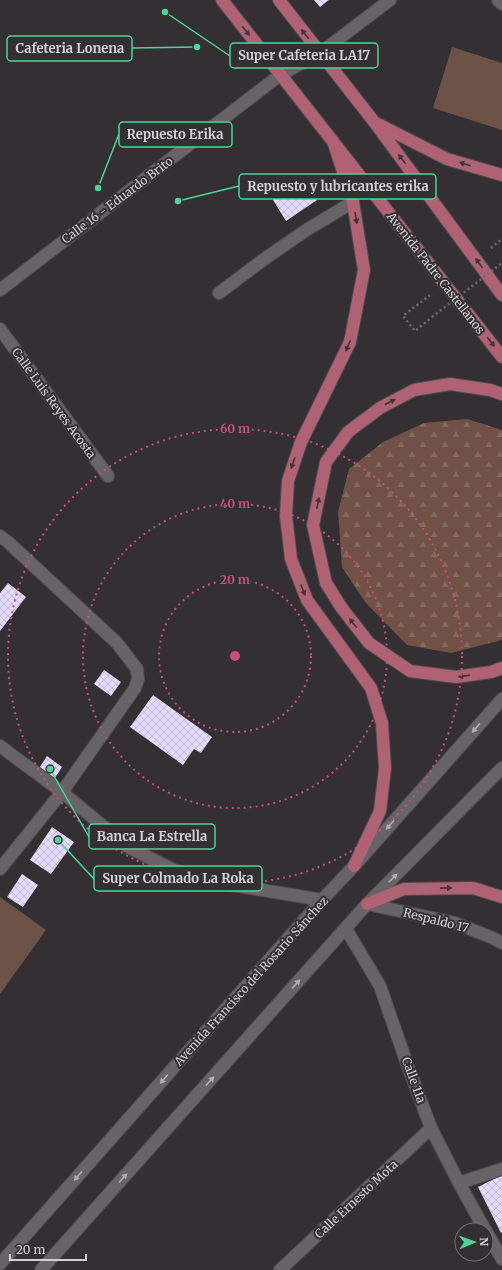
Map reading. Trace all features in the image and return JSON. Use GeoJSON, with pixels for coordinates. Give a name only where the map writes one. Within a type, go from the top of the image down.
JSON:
{"type":"FeatureCollection","features":[{"type":"Feature","properties":{"kind":"main road","name":"Avenida Padre Castellanos"},"geometry":{"type":"LineString","coordinates":[[222,0],[502,357]]}},
{"type":"Feature","properties":{"kind":"main road"},"geometry":{"type":"LineString","coordinates":[[279,0],[375,123],[502,295]]}},
{"type":"Feature","properties":{"kind":"main road"},"geometry":{"type":"LineString","coordinates":[[375,123],[447,159],[502,176]]}},
{"type":"Feature","properties":{"kind":"main road"},"geometry":{"type":"LineString","coordinates":[[333,140],[353,202],[364,270],[350,342],[301,442],[288,481],[286,516],[291,559],[307,600],[371,688],[382,723],[385,768],[380,811],[354,866]]}},
{"type":"Feature","properties":{"kind":"main road"},"geometry":{"type":"LineString","coordinates":[[502,394],[490,390],[450,384],[414,390],[380,408],[348,432],[326,462],[313,525],[326,582],[341,607],[369,644],[410,671],[456,677],[491,672],[502,668]]}},
{"type":"Feature","properties":{"kind":"main road"},"geometry":{"type":"LineString","coordinates":[[367,904],[404,889],[472,888],[502,897]]}},
{"type":"Feature","properties":{"kind":"street","name":"Calle 16 - Eduardo Brito"},"geometry":{"type":"LineString","coordinates":[[0,290],[280,75],[320,53],[390,0]]}},
{"type":"Feature","properties":{"kind":"street"},"geometry":{"type":"LineString","coordinates":[[498,0],[502,4]]}},
{"type":"Feature","properties":{"kind":"street"},"geometry":{"type":"LineString","coordinates":[[219,294],[267,257],[308,229],[353,202]]}},
{"type":"Feature","properties":{"kind":"street","name":"Calle Luis Reyes Acosta"},"geometry":{"type":"LineString","coordinates":[[0,329],[108,476]]}},
{"type":"Feature","properties":{"kind":"street"},"geometry":{"type":"LineString","coordinates":[[0,536],[117,644],[137,669],[138,679],[135,688],[62,792],[0,869]]}},
{"type":"Feature","properties":{"kind":"street","name":"Avenida Francisco del Rosario Sánchez"},"geometry":{"type":"LineString","coordinates":[[0,1264],[502,699]]}},
{"type":"Feature","properties":{"kind":"street"},"geometry":{"type":"LineString","coordinates":[[0,746],[62,792],[128,847],[174,870],[220,883],[322,900]]}},
{"type":"Feature","properties":{"kind":"street"},"geometry":{"type":"LineString","coordinates":[[41,1270],[367,904],[502,768]]}},
{"type":"Feature","properties":{"kind":"street","name":"Respaldo 17"},"geometry":{"type":"LineString","coordinates":[[367,904],[455,923],[502,943]]}},
{"type":"Feature","properties":{"kind":"street","name":"Calle 11a"},"geometry":{"type":"LineString","coordinates":[[346,929],[380,986],[406,1062],[431,1128],[458,1183],[481,1222]]}},
{"type":"Feature","properties":{"kind":"street","name":"Calle Ernesto Mota"},"geometry":{"type":"LineString","coordinates":[[280,1270],[293,1265],[431,1128]]}},
{"type":"Feature","properties":{"kind":"street"},"geometry":{"type":"LineString","coordinates":[[458,1183],[502,1169]]}},
{"type":"Feature","properties":{"kind":"street","name":"Calle 11a"},"geometry":{"type":"LineString","coordinates":[[494,1244],[502,1259]]}},
{"type":"Feature","properties":{"kind":"path"},"geometry":{"type":"LineString","coordinates":[[444,283],[403,316],[415,331],[502,263]]}},
{"type":"Feature","properties":{"kind":"green space"},"geometry":{"type":"Polygon","coordinates":[[[467,419],[502,430],[502,640],[451,653],[407,645],[365,602],[342,567],[338,512],[349,469],[383,442],[424,423],[467,419]]]}},
{"type":"Feature","properties":{"kind":"shaded area"},"geometry":{"type":"Polygon","coordinates":[[[452,47],[502,63],[502,130],[433,108],[452,47]]]}},
{"type":"Feature","properties":{"kind":"shaded area"},"geometry":{"type":"Polygon","coordinates":[[[0,897],[46,930],[0,994],[0,897]]]}},
{"type":"Feature","properties":{"kind":"building"},"geometry":{"type":"Polygon","coordinates":[[[314,0],[329,0],[320,7],[314,0]]]}},
{"type":"Feature","properties":{"kind":"building"},"geometry":{"type":"Polygon","coordinates":[[[301,175],[317,200],[286,221],[270,195],[301,175]]]}},
{"type":"Feature","properties":{"kind":"building"},"geometry":{"type":"Polygon","coordinates":[[[8,583],[26,597],[0,631],[0,593],[8,583]]]}},
{"type":"Feature","properties":{"kind":"building"},"geometry":{"type":"Polygon","coordinates":[[[104,670],[121,682],[111,696],[94,684],[104,670]]]}},
{"type":"Feature","properties":{"kind":"building"},"geometry":{"type":"Polygon","coordinates":[[[153,695],[212,737],[201,753],[194,749],[183,765],[130,727],[153,695]]]}},
{"type":"Feature","properties":{"kind":"building"},"geometry":{"type":"Polygon","coordinates":[[[47,756],[62,767],[53,781],[38,770],[47,756]]]}},
{"type":"Feature","properties":{"kind":"building"},"geometry":{"type":"Polygon","coordinates":[[[52,827],[74,842],[51,874],[30,860],[52,827]]]}},
{"type":"Feature","properties":{"kind":"building"},"geometry":{"type":"Polygon","coordinates":[[[22,874],[38,885],[23,907],[7,897],[22,874]]]}},
{"type":"Feature","properties":{"kind":"building"},"geometry":{"type":"Polygon","coordinates":[[[502,1175],[502,1232],[501,1233],[478,1187],[502,1175]]]}},
{"type":"Feature","properties":{"kind":"place","name":"Super Cafeteria LA17"},"geometry":{"type":"Point","coordinates":[165,12]}},
{"type":"Feature","properties":{"kind":"place","name":"Cafeteria Lonena"},"geometry":{"type":"Point","coordinates":[197,47]}},
{"type":"Feature","properties":{"kind":"place","name":"Repuesto Erika"},"geometry":{"type":"Point","coordinates":[98,188]}},
{"type":"Feature","properties":{"kind":"place","name":"Repuesto y lubricantes erika"},"geometry":{"type":"Point","coordinates":[178,201]}},
{"type":"Feature","properties":{"kind":"place","name":"Banca La Estrella"},"geometry":{"type":"Point","coordinates":[50,769]}},
{"type":"Feature","properties":{"kind":"place","name":"Super Colmado La Roka"},"geometry":{"type":"Point","coordinates":[58,840]}}]}
